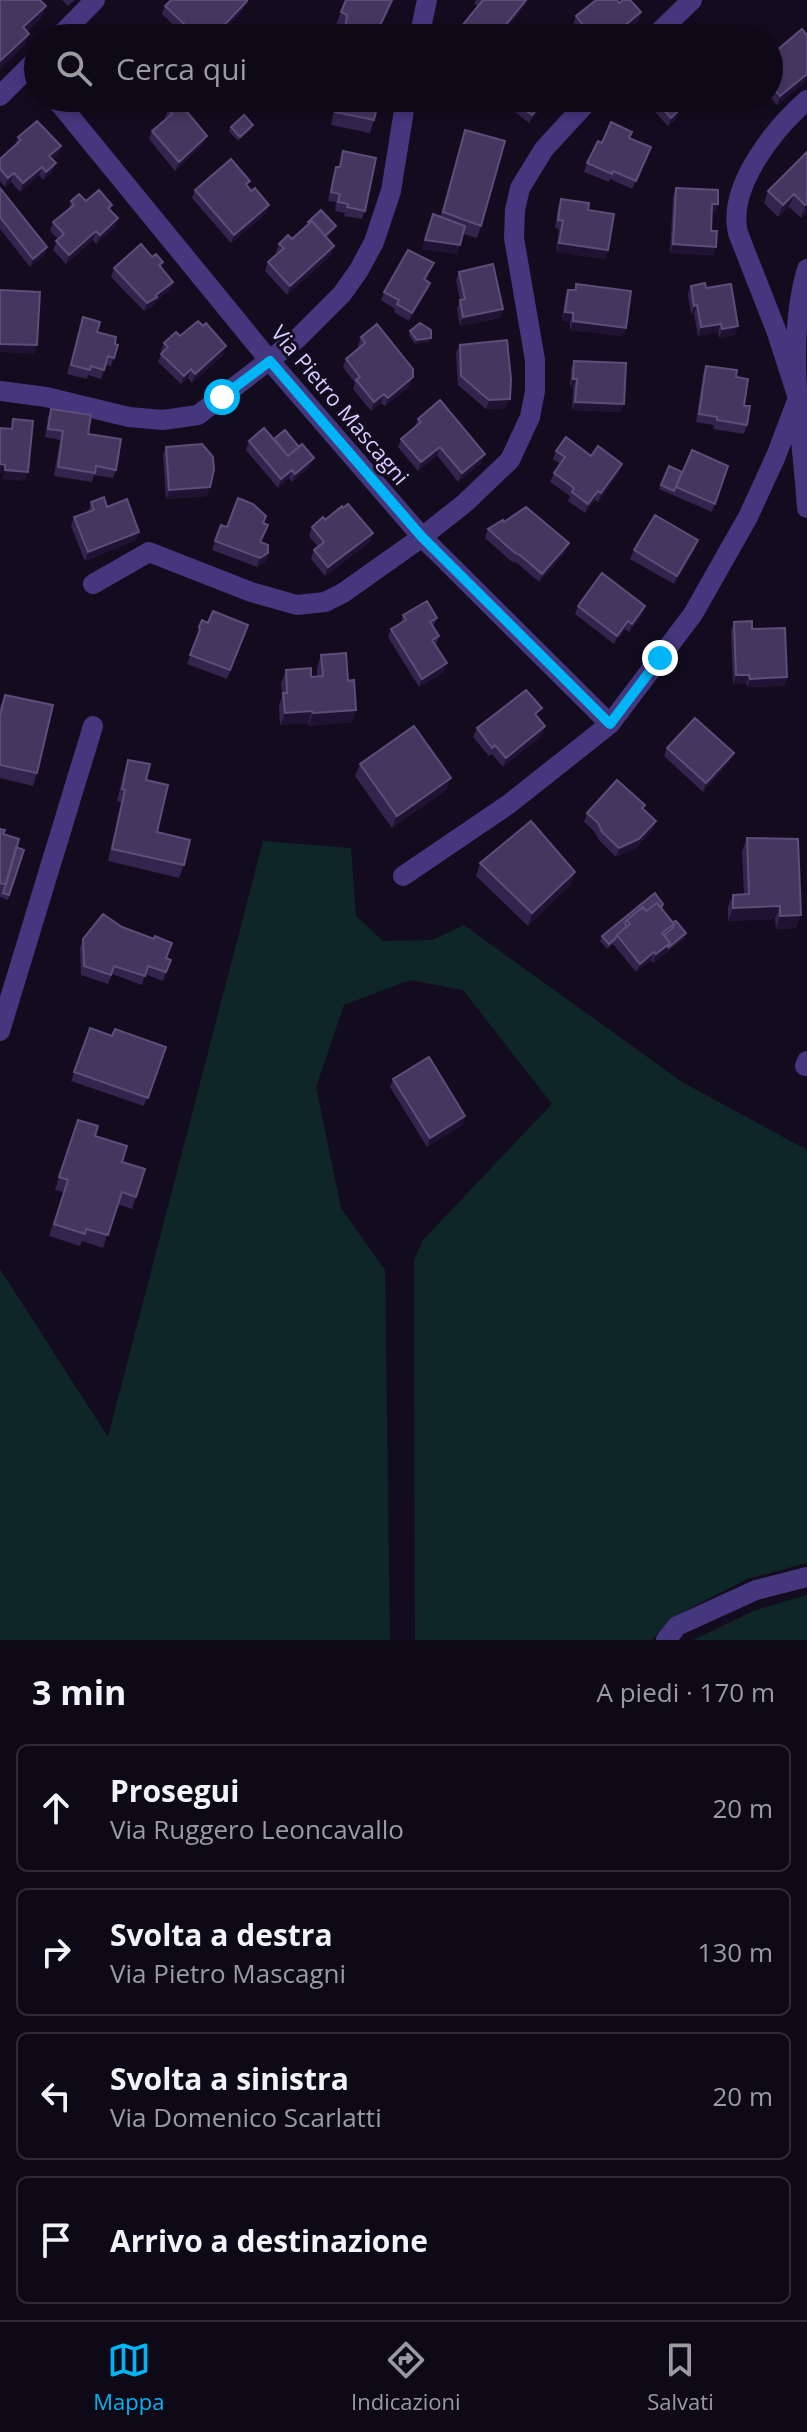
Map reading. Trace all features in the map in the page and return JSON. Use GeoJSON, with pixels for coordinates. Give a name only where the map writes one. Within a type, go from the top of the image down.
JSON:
{"type":"FeatureCollection","features":[{"type":"Feature","properties":{"kind":"street"},"geometry":{"type":"LineString","coordinates":[[72,24],[95,0]]}},
{"type":"Feature","properties":{"kind":"street"},"geometry":{"type":"LineString","coordinates":[[422,24],[427,0]]}},
{"type":"Feature","properties":{"kind":"street"},"geometry":{"type":"LineString","coordinates":[[667,24],[692,0]]}},
{"type":"Feature","properties":{"kind":"street"},"geometry":{"type":"LineString","coordinates":[[0,96],[24,76]]}},
{"type":"Feature","properties":{"kind":"street"},"geometry":{"type":"LineString","coordinates":[[403,876],[509,804],[610,724],[693,614],[748,517],[798,398],[776,330],[738,233],[734,218],[736,203],[761,153],[790,115],[807,100]]}},
{"type":"Feature","properties":{"kind":"street","name":"Via Pietro Mascagni"},"geometry":{"type":"LineString","coordinates":[[66,112],[270,361],[422,537],[610,724]]}},
{"type":"Feature","properties":{"kind":"street"},"geometry":{"type":"LineString","coordinates":[[0,391],[46,397],[129,417],[163,420],[198,415],[298,338],[342,294],[359,270],[374,242],[391,191],[404,112]]}},
{"type":"Feature","properties":{"kind":"street"},"geometry":{"type":"LineString","coordinates":[[93,584],[149,552],[251,592],[297,605],[325,602],[343,593],[422,537],[465,503],[510,460],[530,417],[535,391],[535,360],[514,238],[515,210],[520,188],[531,167],[578,112]]}},
{"type":"Feature","properties":{"kind":"street"},"geometry":{"type":"LineString","coordinates":[[807,269],[801,289],[797,326],[798,398],[807,508]]}},
{"type":"Feature","properties":{"kind":"street"},"geometry":{"type":"LineString","coordinates":[[0,1031],[93,726]]}},
{"type":"Feature","properties":{"kind":"street"},"geometry":{"type":"LineString","coordinates":[[666,1640],[677,1626],[756,1590],[807,1577]]}},
{"type":"Feature","properties":{"kind":"green space"},"geometry":{"type":"Polygon","coordinates":[[[263,841],[351,848],[356,916],[383,941],[432,940],[464,925],[682,1082],[807,1150],[807,1563],[747,1579],[671,1618],[652,1640],[415,1640],[414,1261],[422,1241],[552,1104],[463,990],[410,980],[344,1005],[316,1087],[341,1208],[385,1270],[390,1640],[0,1640],[0,1269],[108,1437],[263,841]]]}},
{"type":"Feature","properties":{"kind":"green space"},"geometry":{"type":"Polygon","coordinates":[[[807,1595],[807,1640],[693,1640],[756,1610],[807,1595]]]}},
{"type":"Feature","properties":{"kind":"building"},"geometry":{"type":"Polygon","coordinates":[[[0,0],[40,0],[46,6],[24,24],[24,39],[0,61],[0,0]]]}},
{"type":"Feature","properties":{"kind":"building"},"geometry":{"type":"Polygon","coordinates":[[[171,0],[247,0],[225,24],[184,24],[165,6],[171,0]]]}},
{"type":"Feature","properties":{"kind":"building"},"geometry":{"type":"Polygon","coordinates":[[[346,0],[392,0],[381,24],[346,24],[347,15],[341,12],[346,0]]]}},
{"type":"Feature","properties":{"kind":"building"},"geometry":{"type":"Polygon","coordinates":[[[483,0],[526,0],[506,24],[463,24],[483,0]]]}},
{"type":"Feature","properties":{"kind":"building"},"geometry":{"type":"Polygon","coordinates":[[[596,0],[617,0],[619,3],[630,0],[641,12],[627,24],[582,24],[576,16],[596,0]]]}},
{"type":"Feature","properties":{"kind":"building"},"geometry":{"type":"Polygon","coordinates":[[[802,29],[807,35],[807,74],[783,94],[783,45],[802,29]]]}},
{"type":"Feature","properties":{"kind":"building"},"geometry":{"type":"Polygon","coordinates":[[[170,112],[187,112],[207,136],[179,162],[152,131],[172,114],[170,112]]]}},
{"type":"Feature","properties":{"kind":"building"},"geometry":{"type":"Polygon","coordinates":[[[335,112],[376,112],[374,120],[335,112]]]}},
{"type":"Feature","properties":{"kind":"building"},"geometry":{"type":"Polygon","coordinates":[[[244,115],[253,125],[240,137],[231,127],[244,115]]]}},
{"type":"Feature","properties":{"kind":"building"},"geometry":{"type":"Polygon","coordinates":[[[37,121],[61,146],[49,156],[56,163],[46,172],[42,167],[23,183],[14,173],[8,178],[0,169],[0,159],[21,140],[18,137],[37,121]]]}},
{"type":"Feature","properties":{"kind":"building"},"geometry":{"type":"Polygon","coordinates":[[[611,122],[632,132],[629,138],[651,147],[636,181],[587,163],[598,141],[602,143],[611,122]]]}},
{"type":"Feature","properties":{"kind":"building"},"geometry":{"type":"Polygon","coordinates":[[[465,130],[505,141],[481,226],[443,212],[465,130]]]}},
{"type":"Feature","properties":{"kind":"building"},"geometry":{"type":"Polygon","coordinates":[[[343,151],[376,158],[365,211],[338,202],[340,194],[331,192],[343,151]]]}},
{"type":"Feature","properties":{"kind":"building"},"geometry":{"type":"Polygon","coordinates":[[[807,152],[807,204],[794,194],[783,205],[768,191],[807,152]]]}},
{"type":"Feature","properties":{"kind":"building"},"geometry":{"type":"Polygon","coordinates":[[[231,159],[250,181],[246,184],[251,191],[255,188],[269,205],[234,235],[195,190],[231,159]]]}},
{"type":"Feature","properties":{"kind":"building"},"geometry":{"type":"Polygon","coordinates":[[[0,188],[47,247],[33,259],[0,217],[0,188]]]}},
{"type":"Feature","properties":{"kind":"building"},"geometry":{"type":"Polygon","coordinates":[[[676,188],[718,190],[718,204],[712,204],[711,231],[717,231],[716,247],[673,244],[676,188]]]}},
{"type":"Feature","properties":{"kind":"building"},"geometry":{"type":"Polygon","coordinates":[[[99,190],[112,205],[108,208],[118,218],[100,235],[96,231],[69,255],[56,241],[64,234],[53,222],[74,205],[71,201],[79,194],[86,201],[99,190]]]}},
{"type":"Feature","properties":{"kind":"building"},"geometry":{"type":"Polygon","coordinates":[[[561,199],[589,203],[588,210],[614,214],[608,250],[559,243],[563,221],[558,220],[561,199]]]}},
{"type":"Feature","properties":{"kind":"building"},"geometry":{"type":"Polygon","coordinates":[[[321,210],[336,226],[325,236],[312,221],[308,222],[321,210]]]}},
{"type":"Feature","properties":{"kind":"building"},"geometry":{"type":"Polygon","coordinates":[[[433,214],[465,226],[460,245],[425,240],[433,214]]]}},
{"type":"Feature","properties":{"kind":"building"},"geometry":{"type":"Polygon","coordinates":[[[312,221],[334,246],[290,286],[268,262],[284,248],[279,244],[288,235],[292,239],[312,221]]]}},
{"type":"Feature","properties":{"kind":"building"},"geometry":{"type":"Polygon","coordinates":[[[141,244],[152,257],[156,254],[163,262],[159,265],[173,282],[147,303],[114,268],[141,244]]]}},
{"type":"Feature","properties":{"kind":"building"},"geometry":{"type":"Polygon","coordinates":[[[408,250],[434,263],[424,279],[430,283],[412,313],[397,304],[399,300],[384,292],[408,250]]]}},
{"type":"Feature","properties":{"kind":"building"},"geometry":{"type":"Polygon","coordinates":[[[493,264],[503,309],[463,317],[460,300],[465,299],[459,272],[493,264]]]}},
{"type":"Feature","properties":{"kind":"building"},"geometry":{"type":"Polygon","coordinates":[[[705,283],[706,288],[731,284],[738,326],[722,329],[721,324],[701,327],[691,286],[705,283]]]}},
{"type":"Feature","properties":{"kind":"building"},"geometry":{"type":"Polygon","coordinates":[[[576,284],[631,291],[626,328],[573,321],[573,313],[565,312],[568,290],[576,290],[576,284]]]}},
{"type":"Feature","properties":{"kind":"building"},"geometry":{"type":"Polygon","coordinates":[[[0,290],[40,292],[37,345],[0,344],[0,290]]]}},
{"type":"Feature","properties":{"kind":"building"},"geometry":{"type":"Polygon","coordinates":[[[83,317],[100,322],[97,332],[116,337],[115,344],[118,345],[114,358],[108,356],[104,370],[71,365],[83,317]]]}},
{"type":"Feature","properties":{"kind":"building"},"geometry":{"type":"Polygon","coordinates":[[[198,321],[203,326],[206,323],[226,346],[195,374],[191,369],[184,376],[161,354],[168,347],[164,343],[176,332],[180,336],[198,321]]]}},
{"type":"Feature","properties":{"kind":"building"},"geometry":{"type":"Polygon","coordinates":[[[420,323],[431,330],[431,338],[417,340],[410,331],[420,323]]]}},
{"type":"Feature","properties":{"kind":"building"},"geometry":{"type":"Polygon","coordinates":[[[377,324],[413,369],[413,377],[388,398],[384,394],[374,402],[356,380],[360,377],[346,359],[365,343],[361,337],[377,324]]]}},
{"type":"Feature","properties":{"kind":"building"},"geometry":{"type":"Polygon","coordinates":[[[507,340],[510,399],[489,400],[461,376],[460,345],[507,340]]]}},
{"type":"Feature","properties":{"kind":"building"},"geometry":{"type":"Polygon","coordinates":[[[574,361],[626,363],[624,404],[575,402],[577,379],[573,379],[574,361]]]}},
{"type":"Feature","properties":{"kind":"building"},"geometry":{"type":"Polygon","coordinates":[[[706,366],[737,370],[736,377],[748,379],[744,406],[750,406],[747,425],[699,414],[706,366]]]}},
{"type":"Feature","properties":{"kind":"building"},"geometry":{"type":"Polygon","coordinates":[[[440,400],[485,454],[462,473],[440,447],[421,462],[401,439],[440,400]]]}},
{"type":"Feature","properties":{"kind":"building"},"geometry":{"type":"Polygon","coordinates":[[[51,409],[91,415],[88,434],[121,439],[116,470],[96,466],[95,473],[58,467],[63,431],[48,429],[51,409]]]}},
{"type":"Feature","properties":{"kind":"building"},"geometry":{"type":"Polygon","coordinates":[[[13,419],[33,421],[28,472],[5,470],[5,465],[0,464],[0,428],[12,429],[13,419]]]}},
{"type":"Feature","properties":{"kind":"building"},"geometry":{"type":"Polygon","coordinates":[[[264,428],[288,456],[302,444],[314,458],[295,474],[292,470],[281,479],[249,441],[264,428]]]}},
{"type":"Feature","properties":{"kind":"building"},"geometry":{"type":"Polygon","coordinates":[[[285,430],[299,447],[288,456],[274,439],[285,430]]]}},
{"type":"Feature","properties":{"kind":"building"},"geometry":{"type":"Polygon","coordinates":[[[566,437],[591,456],[598,446],[622,464],[601,493],[598,491],[588,504],[554,473],[565,457],[556,451],[566,437]]]}},
{"type":"Feature","properties":{"kind":"building"},"geometry":{"type":"Polygon","coordinates":[[[202,444],[213,457],[210,487],[169,490],[166,447],[202,444]]]}},
{"type":"Feature","properties":{"kind":"building"},"geometry":{"type":"Polygon","coordinates":[[[692,450],[728,466],[715,504],[676,487],[692,450]]]}},
{"type":"Feature","properties":{"kind":"building"},"geometry":{"type":"Polygon","coordinates":[[[669,466],[682,472],[674,491],[661,485],[669,466]]]}},
{"type":"Feature","properties":{"kind":"building"},"geometry":{"type":"Polygon","coordinates":[[[104,497],[107,507],[127,499],[139,532],[88,552],[74,517],[94,510],[91,502],[104,497]]]}},
{"type":"Feature","properties":{"kind":"building"},"geometry":{"type":"Polygon","coordinates":[[[238,498],[253,504],[266,516],[263,523],[268,525],[260,542],[268,545],[268,553],[260,558],[215,541],[221,525],[227,527],[238,498]]]}},
{"type":"Feature","properties":{"kind":"building"},"geometry":{"type":"Polygon","coordinates":[[[348,504],[373,533],[328,567],[314,550],[324,542],[312,527],[323,517],[325,520],[348,504]]]}},
{"type":"Feature","properties":{"kind":"building"},"geometry":{"type":"Polygon","coordinates":[[[526,507],[569,543],[542,574],[488,529],[526,507]]]}},
{"type":"Feature","properties":{"kind":"building"},"geometry":{"type":"Polygon","coordinates":[[[655,515],[698,540],[677,576],[634,550],[655,515]]]}},
{"type":"Feature","properties":{"kind":"building"},"geometry":{"type":"Polygon","coordinates":[[[602,573],[645,606],[632,624],[628,621],[617,636],[578,606],[602,573]]]}},
{"type":"Feature","properties":{"kind":"building"},"geometry":{"type":"Polygon","coordinates":[[[427,601],[437,618],[430,622],[439,636],[432,640],[447,663],[422,679],[391,629],[406,620],[403,615],[427,601]]]}},
{"type":"Feature","properties":{"kind":"building"},"geometry":{"type":"Polygon","coordinates":[[[213,611],[248,625],[230,670],[190,655],[202,620],[208,623],[213,611]]]}},
{"type":"Feature","properties":{"kind":"building"},"geometry":{"type":"Polygon","coordinates":[[[752,621],[752,629],[785,628],[787,677],[750,679],[749,675],[736,675],[734,622],[752,621]]]}},
{"type":"Feature","properties":{"kind":"building"},"geometry":{"type":"Polygon","coordinates":[[[346,653],[348,681],[354,680],[356,710],[285,713],[283,693],[287,693],[286,670],[311,668],[311,677],[323,676],[321,655],[346,653]]]}},
{"type":"Feature","properties":{"kind":"building"},"geometry":{"type":"Polygon","coordinates":[[[526,690],[542,708],[535,714],[545,726],[506,758],[495,745],[492,748],[477,728],[526,690]]]}},
{"type":"Feature","properties":{"kind":"building"},"geometry":{"type":"Polygon","coordinates":[[[5,695],[53,705],[37,773],[0,765],[0,716],[5,695]]]}},
{"type":"Feature","properties":{"kind":"building"},"geometry":{"type":"Polygon","coordinates":[[[695,718],[734,753],[706,783],[667,748],[695,718]]]}},
{"type":"Feature","properties":{"kind":"building"},"geometry":{"type":"Polygon","coordinates":[[[414,726],[451,778],[397,816],[360,764],[414,726]]]}},
{"type":"Feature","properties":{"kind":"building"},"geometry":{"type":"Polygon","coordinates":[[[128,760],[150,764],[146,780],[168,785],[157,832],[190,840],[184,865],[112,849],[128,760]]]}},
{"type":"Feature","properties":{"kind":"building"},"geometry":{"type":"Polygon","coordinates":[[[617,780],[645,805],[642,808],[656,821],[639,839],[619,848],[587,813],[617,780]]]}},
{"type":"Feature","properties":{"kind":"building"},"geometry":{"type":"Polygon","coordinates":[[[531,821],[575,872],[532,913],[480,863],[531,821]]]}},
{"type":"Feature","properties":{"kind":"building"},"geometry":{"type":"Polygon","coordinates":[[[0,829],[5,830],[3,834],[19,839],[6,885],[0,883],[0,829]]]}},
{"type":"Feature","properties":{"kind":"building"},"geometry":{"type":"Polygon","coordinates":[[[747,838],[798,839],[801,915],[780,916],[780,906],[733,908],[733,895],[749,894],[747,838]]]}},
{"type":"Feature","properties":{"kind":"building"},"geometry":{"type":"Polygon","coordinates":[[[16,847],[24,850],[9,895],[3,893],[16,847]]]}},
{"type":"Feature","properties":{"kind":"building"},"geometry":{"type":"Polygon","coordinates":[[[655,893],[663,904],[661,908],[657,903],[646,911],[643,907],[627,920],[627,926],[609,944],[602,936],[655,893]]]}},
{"type":"Feature","properties":{"kind":"building"},"geometry":{"type":"Polygon","coordinates":[[[657,903],[674,924],[662,933],[670,943],[640,964],[617,935],[630,924],[627,920],[643,907],[646,911],[657,903]]]}},
{"type":"Feature","properties":{"kind":"building"},"geometry":{"type":"Polygon","coordinates":[[[103,914],[122,927],[172,943],[166,958],[171,960],[166,972],[148,966],[145,976],[114,966],[111,975],[84,966],[83,939],[103,914]]]}},
{"type":"Feature","properties":{"kind":"building"},"geometry":{"type":"Polygon","coordinates":[[[676,921],[686,933],[668,948],[670,943],[664,935],[676,921]]]}},
{"type":"Feature","properties":{"kind":"building"},"geometry":{"type":"Polygon","coordinates":[[[90,1028],[112,1036],[115,1029],[166,1047],[148,1098],[74,1072],[90,1028]]]}},
{"type":"Feature","properties":{"kind":"building"},"geometry":{"type":"Polygon","coordinates":[[[429,1057],[465,1116],[430,1138],[393,1079],[429,1057]]]}},
{"type":"Feature","properties":{"kind":"building"},"geometry":{"type":"Polygon","coordinates":[[[78,1120],[98,1126],[95,1136],[127,1146],[122,1162],[145,1169],[136,1197],[122,1192],[108,1235],[86,1229],[85,1234],[54,1224],[68,1180],[59,1177],[78,1120]]]}},
{"type":"Feature","properties":{"kind":"route"},"geometry":{"type":"LineString","coordinates":[[222,397],[270,361],[422,537],[610,724],[660,658]]}}]}
